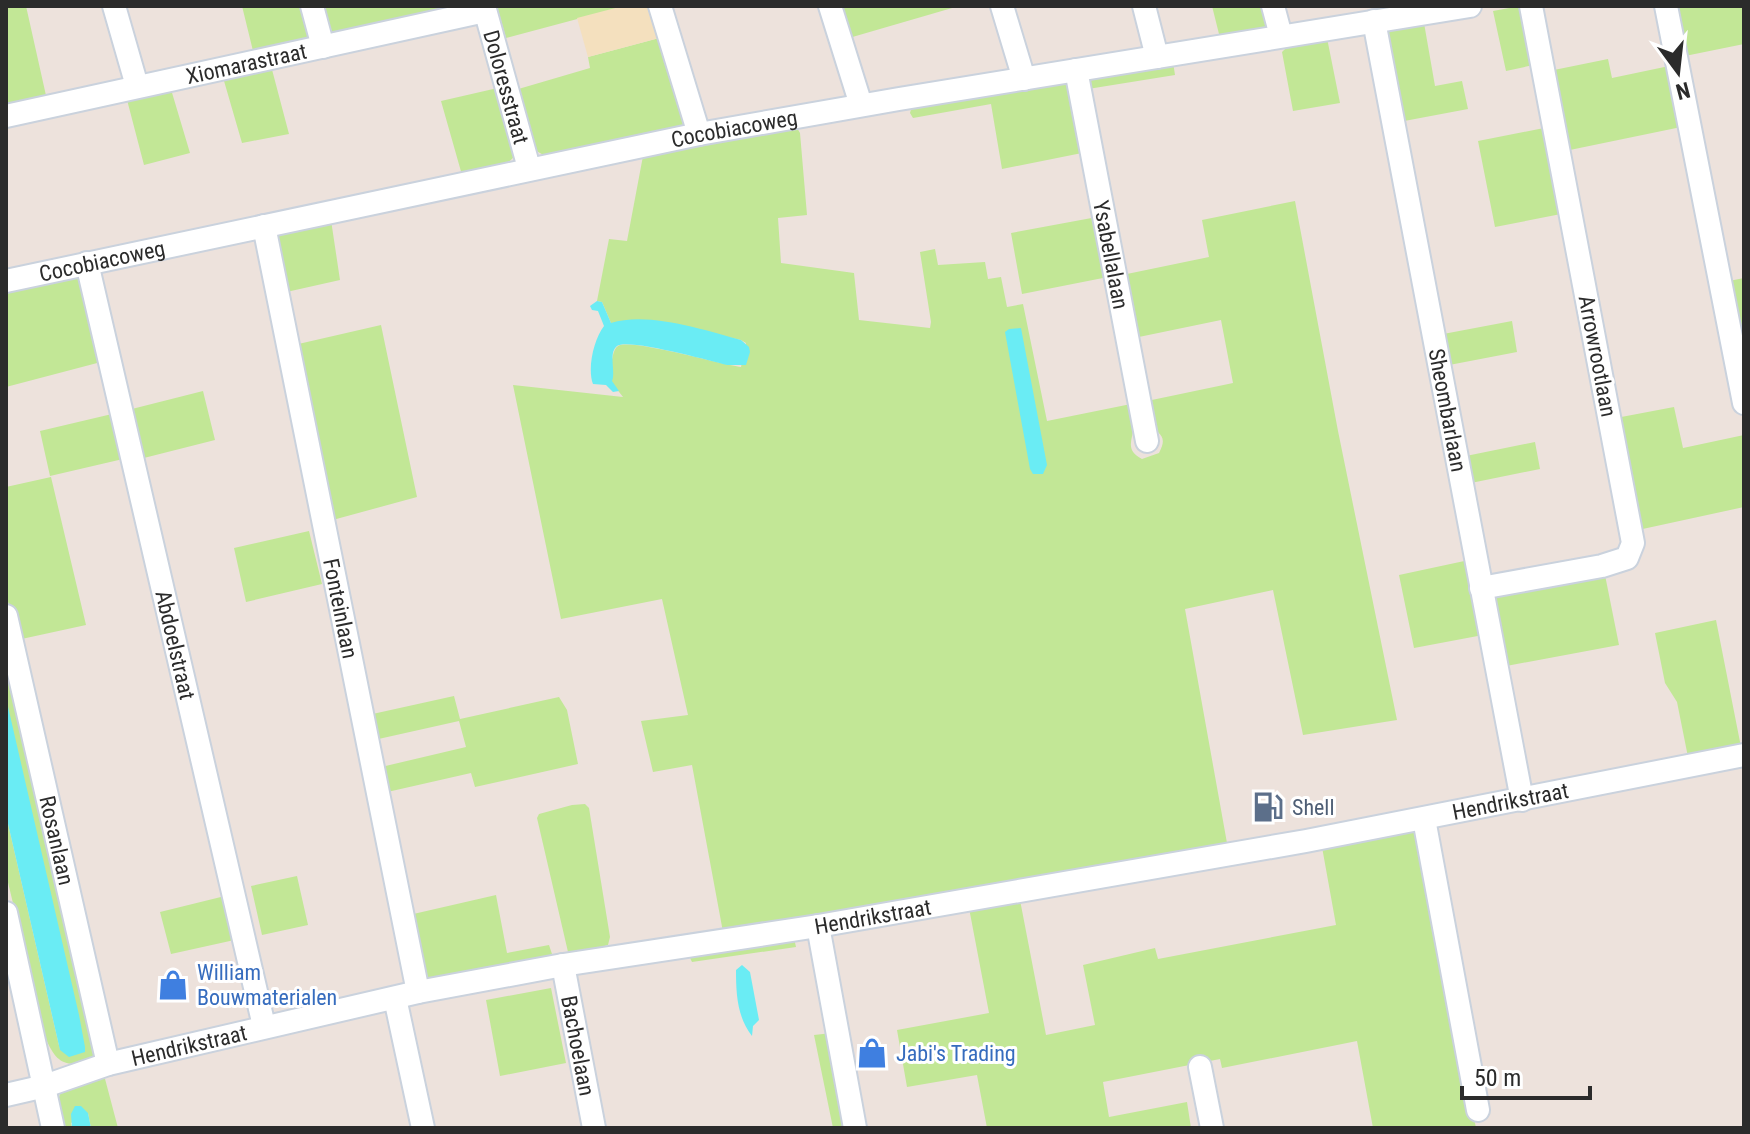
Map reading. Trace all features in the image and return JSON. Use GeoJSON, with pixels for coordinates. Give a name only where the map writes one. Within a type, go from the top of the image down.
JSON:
{"type":"FeatureCollection","features":[{"type":"Feature","properties":{"kind":"street"},"geometry":{"type":"LineString","coordinates":[[114,6],[137,86]]}},
{"type":"Feature","properties":{"kind":"street"},"geometry":{"type":"LineString","coordinates":[[312,6],[323,47]]}},
{"type":"Feature","properties":{"kind":"street"},"geometry":{"type":"LineString","coordinates":[[660,6],[699,134]]}},
{"type":"Feature","properties":{"kind":"street"},"geometry":{"type":"LineString","coordinates":[[830,6],[861,105]]}},
{"type":"Feature","properties":{"kind":"street"},"geometry":{"type":"LineString","coordinates":[[1002,6],[1024,79]]}},
{"type":"Feature","properties":{"kind":"street"},"geometry":{"type":"LineString","coordinates":[[1144,6],[1157,57]]}},
{"type":"Feature","properties":{"kind":"street"},"geometry":{"type":"LineString","coordinates":[[1273,6],[1281,36]]}},
{"type":"Feature","properties":{"kind":"street","name":"Cocobiacoweg"},"geometry":{"type":"LineString","coordinates":[[6,281],[699,134],[1431,9],[1470,6]]}},
{"type":"Feature","properties":{"kind":"street","name":"Arrowrootlaan"},"geometry":{"type":"LineString","coordinates":[[1481,588],[1610,564],[1627,558],[1633,543],[1531,6]]}},
{"type":"Feature","properties":{"kind":"street"},"geometry":{"type":"LineString","coordinates":[[1666,6],[1744,403]]}},
{"type":"Feature","properties":{"kind":"street","name":"Xiomarastraat"},"geometry":{"type":"LineString","coordinates":[[6,116],[323,47],[484,8]]}},
{"type":"Feature","properties":{"kind":"street","name":"Doloresstraat"},"geometry":{"type":"LineString","coordinates":[[484,8],[529,168]]}},
{"type":"Feature","properties":{"kind":"street","name":"Sheombarlaan"},"geometry":{"type":"LineString","coordinates":[[1374,21],[1522,800]]}},
{"type":"Feature","properties":{"kind":"street","name":"Ysabellalaan"},"geometry":{"type":"LineString","coordinates":[[1076,70],[1147,441]]}},
{"type":"Feature","properties":{"kind":"street","name":"Fonteinlaan"},"geometry":{"type":"LineString","coordinates":[[264,226],[418,992]]}},
{"type":"Feature","properties":{"kind":"street","name":"Abdoelstraat"},"geometry":{"type":"LineString","coordinates":[[87,263],[264,1026]]}},
{"type":"Feature","properties":{"kind":"street","name":"Rosanlaan"},"geometry":{"type":"LineString","coordinates":[[6,616],[108,1064]]}},
{"type":"Feature","properties":{"kind":"street","name":"Hendrikstraat"},"geometry":{"type":"LineString","coordinates":[[6,1095],[45,1086],[108,1064],[418,992],[563,965],[818,926],[1424,819],[1744,755]]}},
{"type":"Feature","properties":{"kind":"street"},"geometry":{"type":"LineString","coordinates":[[1424,819],[1478,1110]]}},
{"type":"Feature","properties":{"kind":"street"},"geometry":{"type":"LineString","coordinates":[[6,913],[53,1128]]}},
{"type":"Feature","properties":{"kind":"street"},"geometry":{"type":"LineString","coordinates":[[818,926],[855,1128]]}},
{"type":"Feature","properties":{"kind":"street","name":"Bachoelaan"},"geometry":{"type":"LineString","coordinates":[[563,965],[594,1128]]}},
{"type":"Feature","properties":{"kind":"street"},"geometry":{"type":"LineString","coordinates":[[395,998],[423,1128]]}},
{"type":"Feature","properties":{"kind":"street"},"geometry":{"type":"LineString","coordinates":[[1200,1067],[1212,1128]]}},
{"type":"Feature","properties":{"kind":"green space"},"geometry":{"type":"Polygon","coordinates":[[[6,6],[26,6],[47,100],[6,110],[6,6]]]}},
{"type":"Feature","properties":{"kind":"green space"},"geometry":{"type":"Polygon","coordinates":[[[242,6],[306,6],[308,41],[254,55],[242,6]]]}},
{"type":"Feature","properties":{"kind":"green space"},"geometry":{"type":"Polygon","coordinates":[[[317,6],[469,6],[346,36],[328,33],[317,6]]]}},
{"type":"Feature","properties":{"kind":"green space"},"geometry":{"type":"Polygon","coordinates":[[[497,6],[626,6],[506,38],[497,6]]]}},
{"type":"Feature","properties":{"kind":"green space"},"geometry":{"type":"Polygon","coordinates":[[[840,6],[959,6],[849,38],[840,6]]]}},
{"type":"Feature","properties":{"kind":"green space"},"geometry":{"type":"Polygon","coordinates":[[[1212,6],[1268,6],[1272,21],[1266,30],[1220,38],[1212,6]]]}},
{"type":"Feature","properties":{"kind":"green space"},"geometry":{"type":"Polygon","coordinates":[[[1520,6],[1538,64],[1506,71],[1493,11],[1520,6]]]}},
{"type":"Feature","properties":{"kind":"green space"},"geometry":{"type":"Polygon","coordinates":[[[1676,6],[1744,6],[1744,44],[1685,56],[1676,6]]]}},
{"type":"Feature","properties":{"kind":"green space"},"geometry":{"type":"Polygon","coordinates":[[[1424,23],[1435,86],[1462,81],[1468,109],[1399,122],[1384,30],[1424,23]]]}},
{"type":"Feature","properties":{"kind":"green space"},"geometry":{"type":"Polygon","coordinates":[[[663,37],[686,124],[683,129],[545,156],[535,150],[515,90],[590,68],[588,57],[663,37]]]}},
{"type":"Feature","properties":{"kind":"green space"},"geometry":{"type":"Polygon","coordinates":[[[1327,38],[1340,103],[1293,111],[1282,52],[1287,47],[1327,38]]]}},
{"type":"Feature","properties":{"kind":"green space"},"geometry":{"type":"Polygon","coordinates":[[[1608,59],[1612,78],[1674,65],[1686,126],[1565,151],[1549,71],[1608,59]]]}},
{"type":"Feature","properties":{"kind":"green space"},"geometry":{"type":"Polygon","coordinates":[[[270,62],[289,134],[242,143],[222,74],[270,62]]]}},
{"type":"Feature","properties":{"kind":"green space"},"geometry":{"type":"Polygon","coordinates":[[[1173,62],[1175,75],[1088,89],[1090,76],[1173,62]]]}},
{"type":"Feature","properties":{"kind":"green space"},"geometry":{"type":"Polygon","coordinates":[[[1062,81],[1068,84],[1082,153],[1002,169],[991,104],[913,118],[910,113],[912,106],[1062,81]]]}},
{"type":"Feature","properties":{"kind":"green space"},"geometry":{"type":"Polygon","coordinates":[[[170,86],[190,153],[144,165],[126,96],[170,86]]]}},
{"type":"Feature","properties":{"kind":"green space"},"geometry":{"type":"Polygon","coordinates":[[[502,87],[517,152],[500,167],[462,175],[441,101],[502,87]]]}},
{"type":"Feature","properties":{"kind":"green space"},"geometry":{"type":"Polygon","coordinates":[[[1549,127],[1566,213],[1495,227],[1478,141],[1549,127]]]}},
{"type":"Feature","properties":{"kind":"green space"},"geometry":{"type":"Polygon","coordinates":[[[797,128],[800,133],[807,215],[778,218],[781,263],[854,273],[859,320],[930,328],[920,252],[935,249],[938,265],[985,262],[988,279],[1001,277],[1007,307],[1023,304],[1047,421],[1131,404],[1134,425],[1131,448],[1142,459],[1159,453],[1163,442],[1150,420],[1147,401],[1233,383],[1221,320],[1134,338],[1122,275],[1209,257],[1202,220],[1295,201],[1397,720],[1303,735],[1273,590],[1185,609],[1227,843],[1220,848],[723,932],[692,765],[653,772],[641,721],[688,715],[662,599],[561,619],[513,385],[623,397],[612,382],[611,368],[616,348],[626,344],[741,367],[746,343],[741,340],[655,321],[611,323],[602,302],[597,301],[609,239],[627,241],[643,156],[797,128]]]}},
{"type":"Feature","properties":{"kind":"green space"},"geometry":{"type":"Polygon","coordinates":[[[1097,217],[1108,277],[1022,294],[1011,233],[1097,217]]]}},
{"type":"Feature","properties":{"kind":"green space"},"geometry":{"type":"Polygon","coordinates":[[[331,220],[340,280],[282,293],[278,235],[283,231],[331,220]]]}},
{"type":"Feature","properties":{"kind":"green space"},"geometry":{"type":"Polygon","coordinates":[[[71,275],[79,277],[83,283],[101,362],[6,387],[6,290],[71,275]]]}},
{"type":"Feature","properties":{"kind":"green space"},"geometry":{"type":"Polygon","coordinates":[[[1744,278],[1744,352],[1729,281],[1744,278]]]}},
{"type":"Feature","properties":{"kind":"green space"},"geometry":{"type":"Polygon","coordinates":[[[1512,321],[1517,352],[1444,366],[1438,335],[1512,321]]]}},
{"type":"Feature","properties":{"kind":"green space"},"geometry":{"type":"Polygon","coordinates":[[[381,325],[417,497],[329,521],[294,345],[381,325]]]}},
{"type":"Feature","properties":{"kind":"green space"},"geometry":{"type":"Polygon","coordinates":[[[203,391],[215,440],[136,460],[124,411],[203,391]]]}},
{"type":"Feature","properties":{"kind":"green space"},"geometry":{"type":"Polygon","coordinates":[[[1674,407],[1683,448],[1744,435],[1744,507],[1638,530],[1616,418],[1674,407]]]}},
{"type":"Feature","properties":{"kind":"green space"},"geometry":{"type":"Polygon","coordinates":[[[112,414],[123,459],[50,476],[40,431],[112,414]]]}},
{"type":"Feature","properties":{"kind":"green space"},"geometry":{"type":"Polygon","coordinates":[[[1535,442],[1540,469],[1466,484],[1461,457],[1535,442]]]}},
{"type":"Feature","properties":{"kind":"green space"},"geometry":{"type":"Polygon","coordinates":[[[51,477],[86,625],[17,640],[6,593],[6,487],[51,477]]]}},
{"type":"Feature","properties":{"kind":"green space"},"geometry":{"type":"Polygon","coordinates":[[[309,531],[322,584],[246,602],[234,548],[309,531]]]}},
{"type":"Feature","properties":{"kind":"green space"},"geometry":{"type":"Polygon","coordinates":[[[1469,560],[1483,635],[1414,648],[1399,575],[1469,560]]]}},
{"type":"Feature","properties":{"kind":"green space"},"geometry":{"type":"Polygon","coordinates":[[[1604,570],[1619,645],[1501,667],[1493,592],[1604,570]]]}},
{"type":"Feature","properties":{"kind":"green space"},"geometry":{"type":"Polygon","coordinates":[[[1716,620],[1741,747],[1688,757],[1677,702],[1665,683],[1655,633],[1716,620]]]}},
{"type":"Feature","properties":{"kind":"green space"},"geometry":{"type":"Polygon","coordinates":[[[6,638],[98,1047],[89,1062],[73,1064],[61,1061],[45,1037],[6,874],[6,815],[60,1050],[6,698],[6,638]]]}},
{"type":"Feature","properties":{"kind":"green space"},"geometry":{"type":"Polygon","coordinates":[[[454,696],[460,719],[559,697],[567,710],[578,764],[475,787],[471,773],[383,793],[377,768],[466,747],[459,721],[374,740],[368,715],[454,696]]]}},
{"type":"Feature","properties":{"kind":"green space"},"geometry":{"type":"Polygon","coordinates":[[[585,804],[589,808],[610,937],[608,945],[578,954],[568,952],[537,818],[539,814],[585,804]]]}},
{"type":"Feature","properties":{"kind":"green space"},"geometry":{"type":"Polygon","coordinates":[[[1408,831],[1418,834],[1420,841],[1476,1128],[1373,1128],[1357,1041],[1222,1068],[1220,1059],[1103,1082],[1109,1117],[1187,1102],[1191,1128],[987,1128],[977,1075],[907,1087],[897,1030],[989,1013],[969,908],[1020,900],[1046,1035],[1095,1025],[1083,965],[1155,948],[1158,959],[1336,925],[1322,847],[1408,831]]]}},
{"type":"Feature","properties":{"kind":"green space"},"geometry":{"type":"Polygon","coordinates":[[[297,876],[308,925],[262,935],[251,886],[297,876]]]}},
{"type":"Feature","properties":{"kind":"green space"},"geometry":{"type":"Polygon","coordinates":[[[229,895],[239,939],[171,954],[160,912],[229,895]]]}},
{"type":"Feature","properties":{"kind":"green space"},"geometry":{"type":"Polygon","coordinates":[[[496,895],[507,953],[549,945],[552,954],[547,960],[427,982],[409,915],[496,895]]]}},
{"type":"Feature","properties":{"kind":"green space"},"geometry":{"type":"Polygon","coordinates":[[[794,938],[796,947],[692,962],[688,954],[794,938]]]}},
{"type":"Feature","properties":{"kind":"green space"},"geometry":{"type":"Polygon","coordinates":[[[551,988],[566,1063],[500,1076],[486,1000],[551,988]]]}},
{"type":"Feature","properties":{"kind":"green space"},"geometry":{"type":"Polygon","coordinates":[[[832,1033],[850,1128],[833,1128],[814,1035],[832,1033]]]}},
{"type":"Feature","properties":{"kind":"green space"},"geometry":{"type":"Polygon","coordinates":[[[104,1075],[118,1128],[91,1128],[88,1113],[71,1123],[72,1128],[61,1128],[59,1101],[64,1088],[104,1075]]]}},
{"type":"Feature","properties":{"kind":"sand"},"geometry":{"type":"Polygon","coordinates":[[[623,6],[654,6],[663,37],[588,57],[577,18],[623,6]]]}},
{"type":"Feature","properties":{"kind":"water"},"geometry":{"type":"Polygon","coordinates":[[[597,301],[602,302],[611,323],[658,320],[741,340],[750,352],[746,365],[727,365],[652,347],[624,344],[617,346],[613,353],[612,381],[619,391],[613,392],[606,385],[593,384],[592,354],[604,326],[598,311],[590,306],[597,301]]]}},
{"type":"Feature","properties":{"kind":"water"},"geometry":{"type":"Polygon","coordinates":[[[1021,328],[1047,465],[1043,474],[1033,474],[1030,469],[1005,332],[1021,328]]]}},
{"type":"Feature","properties":{"kind":"water"},"geometry":{"type":"Polygon","coordinates":[[[6,698],[85,1047],[85,1052],[69,1057],[60,1050],[6,815],[6,698]]]}},
{"type":"Feature","properties":{"kind":"water"},"geometry":{"type":"Polygon","coordinates":[[[742,965],[750,972],[759,1020],[753,1026],[752,1036],[740,1013],[737,996],[736,970],[742,965]]]}},
{"type":"Feature","properties":{"kind":"water"},"geometry":{"type":"Polygon","coordinates":[[[75,1106],[81,1106],[88,1113],[91,1128],[72,1128],[71,1114],[75,1106]]]}},
{"type":"Feature","properties":{"kind":"place","name":"Shell"},"geometry":{"type":"Point","coordinates":[1268,807]}},
{"type":"Feature","properties":{"kind":"place","name":"William Bouwmaterialen"},"geometry":{"type":"Point","coordinates":[173,985]}},
{"type":"Feature","properties":{"kind":"place","name":"Jabi's Trading"},"geometry":{"type":"Point","coordinates":[872,1053]}}]}
